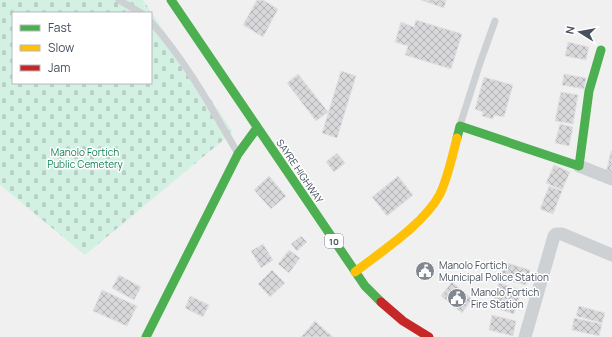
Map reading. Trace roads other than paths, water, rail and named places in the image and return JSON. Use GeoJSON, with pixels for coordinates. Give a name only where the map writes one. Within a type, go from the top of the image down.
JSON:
{"type":"FeatureCollection","features":[{"type":"Feature","properties":{"kind":"main road","name":"SAYRE HIGHWAY"},"geometry":{"type":"LineString","coordinates":[[171,0],[355,272],[377,300],[398,317],[429,337]]}},
{"type":"Feature","properties":{"kind":"main road"},"geometry":{"type":"LineString","coordinates":[[355,272],[419,220],[432,206],[440,194],[460,126],[579,166],[589,91],[601,50]]}},
{"type":"Feature","properties":{"kind":"main road"},"geometry":{"type":"LineString","coordinates":[[146,337],[238,154],[257,128]]}},
{"type":"Feature","properties":{"kind":"street"},"geometry":{"type":"LineString","coordinates":[[579,166],[612,179]]}},
{"type":"Feature","properties":{"kind":"street"},"geometry":{"type":"LineString","coordinates":[[525,337],[552,238],[556,234],[562,234],[612,254]]}},
{"type":"Feature","properties":{"kind":"lane"},"geometry":{"type":"LineString","coordinates":[[119,0],[139,12]]}},
{"type":"Feature","properties":{"kind":"lane"},"geometry":{"type":"LineString","coordinates":[[460,126],[481,60],[496,21]]}},
{"type":"Feature","properties":{"kind":"lane"},"geometry":{"type":"LineString","coordinates":[[152,23],[168,40],[198,86],[238,154]]}},
{"type":"Feature","properties":{"kind":"place","name":"Manolo Fortich Municipal Police Station"},"geometry":{"type":"Point","coordinates":[425,271]}},
{"type":"Feature","properties":{"kind":"place","name":"Manolo Fortich Fire Station"},"geometry":{"type":"Point","coordinates":[457,298]}},
{"type":"Feature","properties":{"kind":"park label","name":"Manolo Fortich Public Cemetery"},"geometry":{"type":"Point","coordinates":[85,158]}}]}
